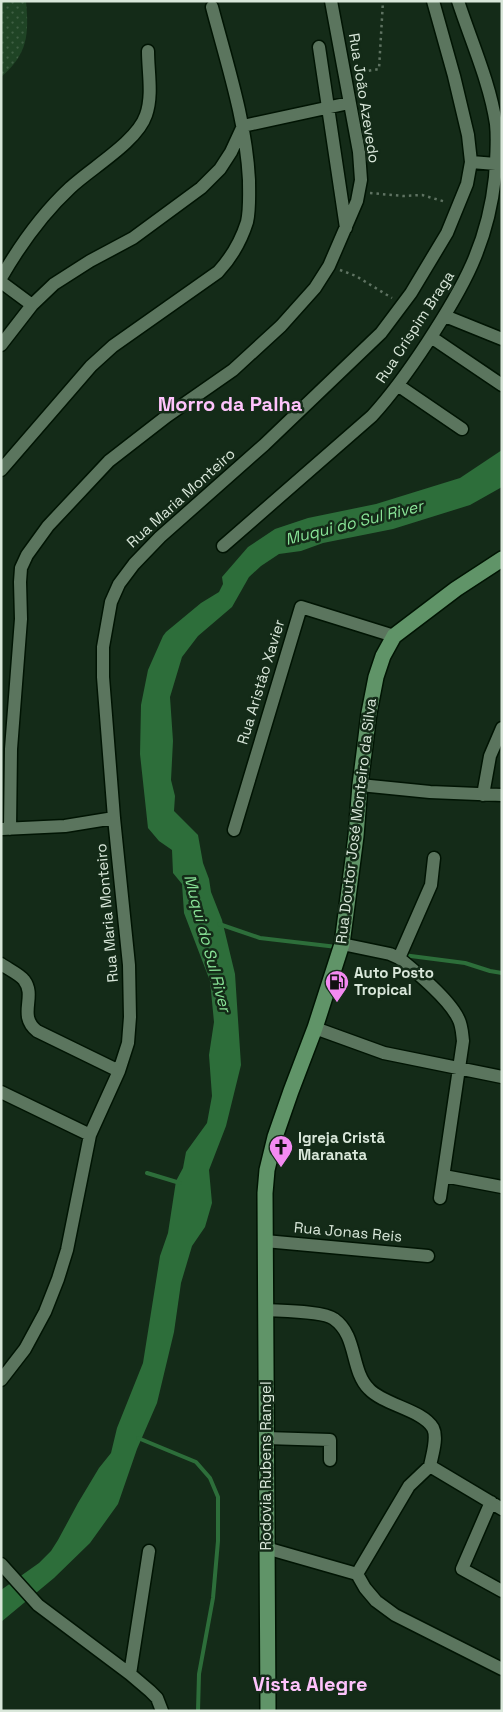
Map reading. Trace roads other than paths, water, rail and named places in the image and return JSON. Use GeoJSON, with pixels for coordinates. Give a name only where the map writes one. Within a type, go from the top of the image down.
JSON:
{"type":"FeatureCollection","features":[{"type":"Feature","properties":{"kind":"main road","name":"Rua Doutor José Monteiro da Silva"},"geometry":{"type":"LineString","coordinates":[[266,1221],[265,1193],[267,1170],[275,1137],[315,1028],[342,944],[369,713],[376,677],[383,656],[394,636],[456,589],[502,559]]}},
{"type":"Feature","properties":{"kind":"main road","name":"Rodovia Rubens Rangel"},"geometry":{"type":"LineString","coordinates":[[266,1221],[268,1711]]}},
{"type":"Feature","properties":{"kind":"street","name":"Rua João Azevedo"},"geometry":{"type":"LineString","coordinates":[[6,829],[21,619],[20,582],[22,568],[27,555],[48,526],[109,461],[167,416],[233,370],[281,326],[315,288],[329,266],[357,201],[361,180],[359,152],[331,1]]}},
{"type":"Feature","properties":{"kind":"street","name":"Rua Maria Monteiro"},"geometry":{"type":"LineString","coordinates":[[1,1380],[25,1349],[45,1312],[58,1279],[67,1250],[89,1141],[119,1071],[128,1043],[130,1017],[129,965],[114,818],[103,677],[103,647],[106,620],[111,602],[119,584],[134,564],[160,537],[264,445],[381,333],[411,293],[447,234],[467,184],[471,162],[466,126],[433,1]]}},
{"type":"Feature","properties":{"kind":"street","name":"Rua Crispim Braga"},"geometry":{"type":"LineString","coordinates":[[223,546],[372,416],[398,386],[445,316],[462,286],[496,215],[496,125],[491,100],[458,1]]}},
{"type":"Feature","properties":{"kind":"street"},"geometry":{"type":"LineString","coordinates":[[1,470],[91,366],[113,346],[218,272],[231,258],[247,222],[249,200],[248,160],[243,126],[212,7]]}},
{"type":"Feature","properties":{"kind":"street"},"geometry":{"type":"LineString","coordinates":[[319,47],[346,228]]}},
{"type":"Feature","properties":{"kind":"street"},"geometry":{"type":"LineString","coordinates":[[32,306],[1,280],[14,255],[43,215],[70,187],[135,134],[146,116],[150,98],[148,51]]}},
{"type":"Feature","properties":{"kind":"street"},"geometry":{"type":"LineString","coordinates":[[243,126],[349,102]]}},
{"type":"Feature","properties":{"kind":"street"},"geometry":{"type":"LineString","coordinates":[[1,345],[32,306],[54,284],[90,261],[133,238],[201,188],[224,164],[243,126]]}},
{"type":"Feature","properties":{"kind":"street"},"geometry":{"type":"LineString","coordinates":[[471,162],[496,164]]}},
{"type":"Feature","properties":{"kind":"street"},"geometry":{"type":"LineString","coordinates":[[445,316],[502,339]]}},
{"type":"Feature","properties":{"kind":"street"},"geometry":{"type":"LineString","coordinates":[[431,337],[502,385]]}},
{"type":"Feature","properties":{"kind":"street"},"geometry":{"type":"LineString","coordinates":[[398,386],[462,429]]}},
{"type":"Feature","properties":{"kind":"street","name":"Rua Aristão Xavier"},"geometry":{"type":"LineString","coordinates":[[234,830],[300,607],[394,636]]}},
{"type":"Feature","properties":{"kind":"street"},"geometry":{"type":"LineString","coordinates":[[482,795],[490,756],[502,728]]}},
{"type":"Feature","properties":{"kind":"street"},"geometry":{"type":"LineString","coordinates":[[360,785],[502,795]]}},
{"type":"Feature","properties":{"kind":"street"},"geometry":{"type":"LineString","coordinates":[[6,829],[65,826],[114,818]]}},
{"type":"Feature","properties":{"kind":"street"},"geometry":{"type":"LineString","coordinates":[[399,958],[431,885],[434,858]]}},
{"type":"Feature","properties":{"kind":"street"},"geometry":{"type":"LineString","coordinates":[[342,944],[390,954],[399,958],[450,1005],[462,1027],[463,1041],[440,1198]]}},
{"type":"Feature","properties":{"kind":"street"},"geometry":{"type":"LineString","coordinates":[[1,964],[24,979],[28,987],[28,1019],[30,1026],[119,1071]]}},
{"type":"Feature","properties":{"kind":"street"},"geometry":{"type":"LineString","coordinates":[[315,1028],[384,1053],[502,1077]]}},
{"type":"Feature","properties":{"kind":"street"},"geometry":{"type":"LineString","coordinates":[[1,1092],[89,1141]]}},
{"type":"Feature","properties":{"kind":"street"},"geometry":{"type":"LineString","coordinates":[[444,1176],[502,1186]]}},
{"type":"Feature","properties":{"kind":"street","name":"Rua Jonas Reis"},"geometry":{"type":"LineString","coordinates":[[265,1240],[428,1256]]}},
{"type":"Feature","properties":{"kind":"street"},"geometry":{"type":"LineString","coordinates":[[266,1310],[327,1315],[345,1331],[360,1374],[369,1390],[423,1418],[434,1430],[435,1438],[430,1466],[408,1486],[357,1574]]}},
{"type":"Feature","properties":{"kind":"street"},"geometry":{"type":"LineString","coordinates":[[266,1438],[330,1440],[330,1460]]}},
{"type":"Feature","properties":{"kind":"street"},"geometry":{"type":"LineString","coordinates":[[430,1466],[496,1506],[462,1569],[502,1591]]}},
{"type":"Feature","properties":{"kind":"street"},"geometry":{"type":"LineString","coordinates":[[266,1548],[357,1574],[365,1588],[376,1601],[394,1615],[502,1669]]}},
{"type":"Feature","properties":{"kind":"street"},"geometry":{"type":"LineString","coordinates":[[130,1674],[149,1551]]}},
{"type":"Feature","properties":{"kind":"street"},"geometry":{"type":"LineString","coordinates":[[1,1564],[38,1605],[150,1690],[162,1711]]}},
{"type":"Feature","properties":{"kind":"water","name":"Muqui do Sul River"},"geometry":{"type":"Polygon","coordinates":[[[502,450],[502,487],[470,505],[393,529],[323,543],[301,551],[279,554],[249,577],[232,607],[198,636],[182,657],[170,697],[173,741],[171,780],[175,796],[174,811],[198,835],[211,892],[222,920],[235,974],[241,1065],[226,1126],[209,1170],[212,1203],[205,1227],[192,1246],[181,1283],[174,1332],[157,1403],[137,1449],[118,1504],[90,1543],[54,1578],[1,1622],[1,1590],[39,1563],[51,1551],[99,1468],[111,1453],[117,1428],[143,1363],[160,1256],[168,1233],[176,1181],[183,1168],[186,1152],[207,1123],[212,1096],[209,1055],[214,1022],[210,981],[184,913],[182,884],[173,873],[172,850],[159,841],[148,828],[140,754],[141,705],[148,670],[166,632],[201,603],[219,592],[223,584],[222,577],[248,547],[275,529],[308,518],[376,504],[460,478],[502,450]]]}},
{"type":"Feature","properties":{"kind":"waterway","name":"Muqui do Sul River"},"geometry":{"type":"LineString","coordinates":[[219,924],[260,938],[337,947]]}},
{"type":"Feature","properties":{"kind":"waterway"},"geometry":{"type":"LineString","coordinates":[[403,955],[465,963],[502,973]]}},
{"type":"Feature","properties":{"kind":"waterway"},"geometry":{"type":"LineString","coordinates":[[147,1173],[180,1183]]}},
{"type":"Feature","properties":{"kind":"waterway"},"geometry":{"type":"LineString","coordinates":[[138,1438],[196,1462],[210,1478],[218,1497],[218,1541],[213,1598],[199,1674],[198,1711]]}},
{"type":"Feature","properties":{"kind":"place","name":"Auto Posto Tropical"},"geometry":{"type":"Point","coordinates":[337,1003]}},
{"type":"Feature","properties":{"kind":"place","name":"Igreja Cristã Maranata"},"geometry":{"type":"Point","coordinates":[281,1168]}},
{"type":"Feature","properties":{"kind":"district","name":"Morro da Palha"},"geometry":{"type":"Point","coordinates":[230,404]}},
{"type":"Feature","properties":{"kind":"district","name":"Vista Alegre"},"geometry":{"type":"Point","coordinates":[310,1684]}}]}
